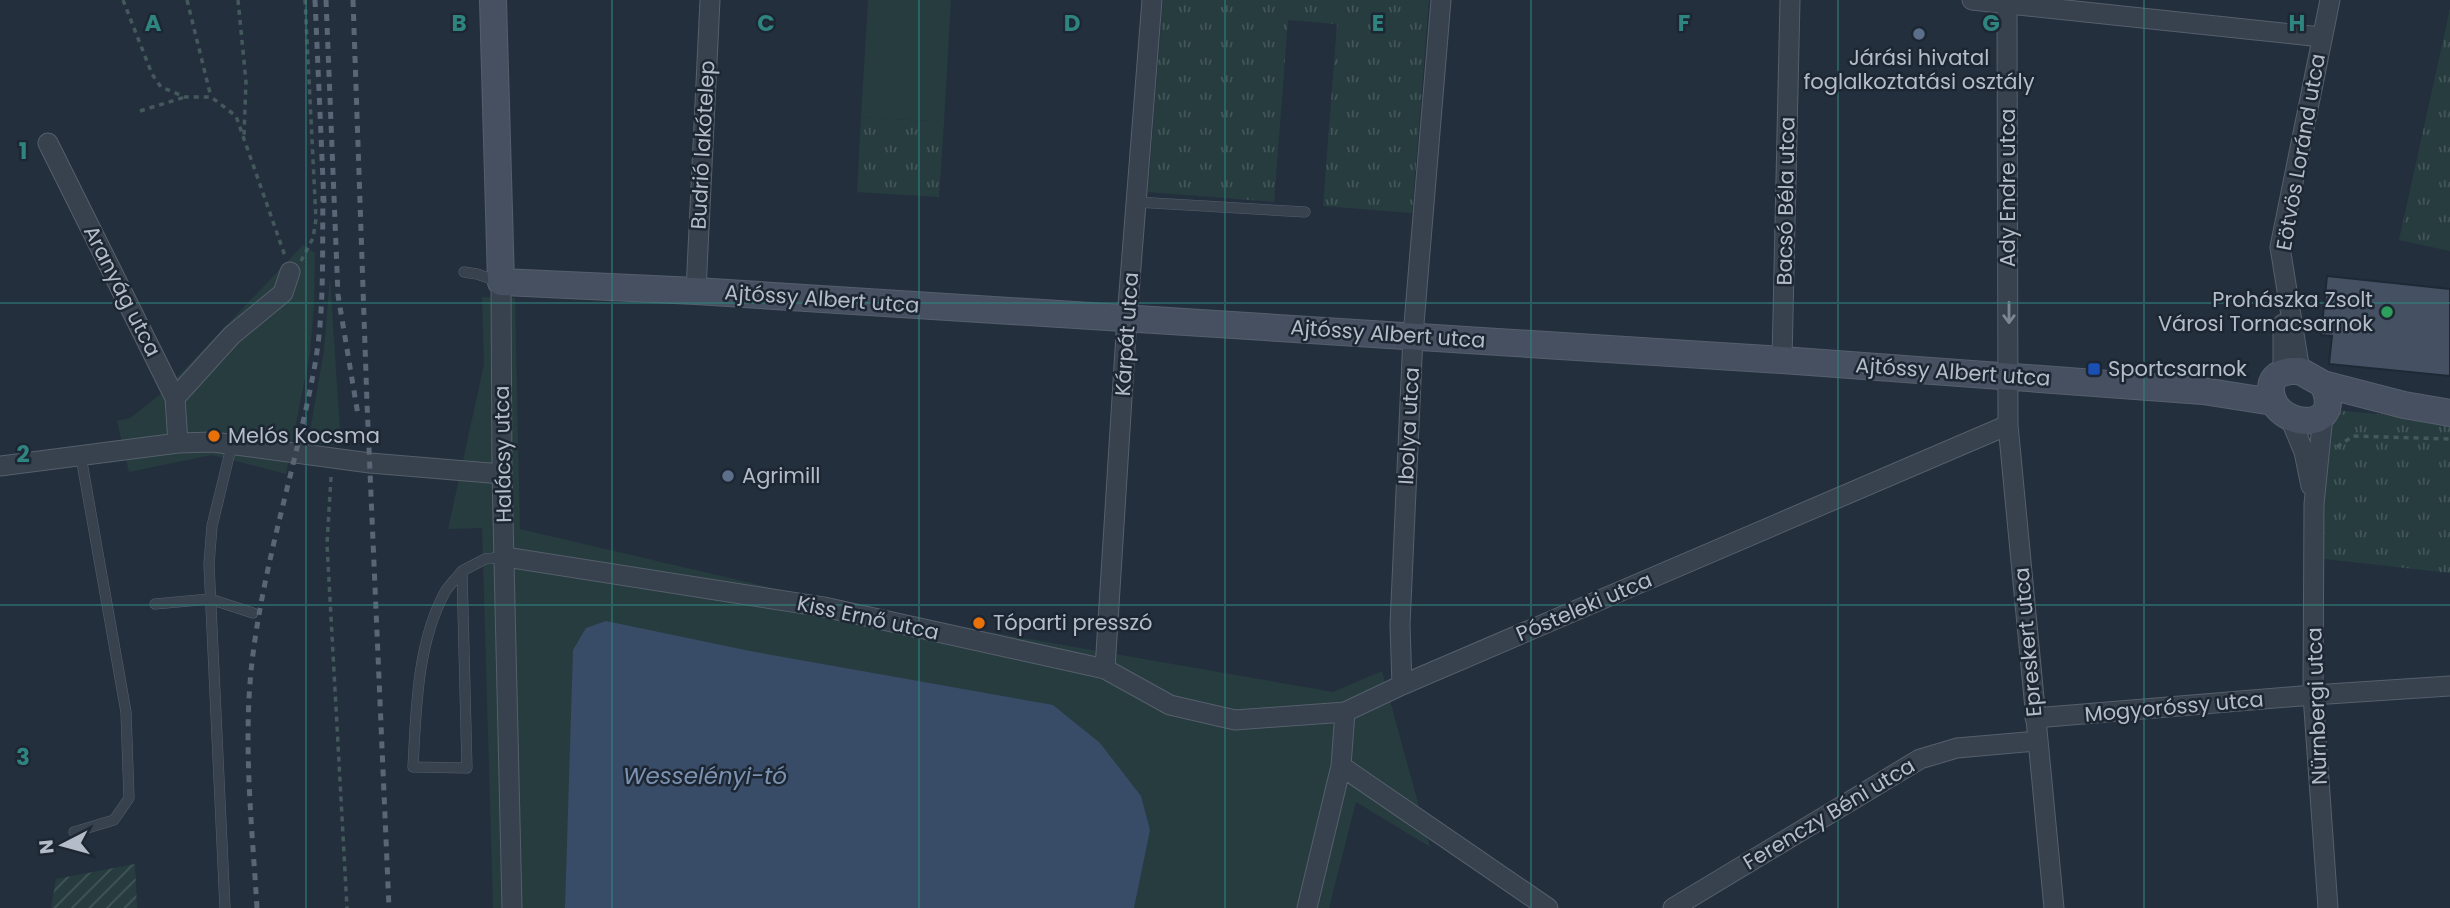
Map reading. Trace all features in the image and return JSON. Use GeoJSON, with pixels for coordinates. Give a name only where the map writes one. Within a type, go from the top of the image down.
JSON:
{"type":"FeatureCollection","features":[{"type":"Feature","properties":{"kind":"main road","name":"Halácsy utca"},"geometry":{"type":"LineString","coordinates":[[493,0],[501,282]]}},
{"type":"Feature","properties":{"kind":"main road","name":"Ajtóssy Albert utca"},"geometry":{"type":"LineString","coordinates":[[501,282],[696,290],[1782,360],[2203,391],[2284,389],[2314,421],[2325,403]]}},
{"type":"Feature","properties":{"kind":"main road"},"geometry":{"type":"LineString","coordinates":[[2284,389],[2325,403],[2404,405],[2450,413]]}},
{"type":"Feature","properties":{"kind":"street","name":"Budrió lakótelep"},"geometry":{"type":"LineString","coordinates":[[696,290],[710,0]]}},
{"type":"Feature","properties":{"kind":"street","name":"Kárpát utca"},"geometry":{"type":"LineString","coordinates":[[1105,669],[1127,318],[1152,0]]}},
{"type":"Feature","properties":{"kind":"street","name":"Ibolya utca"},"geometry":{"type":"LineString","coordinates":[[1402,685],[1400,625],[1413,336],[1441,0]]}},
{"type":"Feature","properties":{"kind":"street","name":"Bacsó Béla utca"},"geometry":{"type":"LineString","coordinates":[[1782,360],[1790,0]]}},
{"type":"Feature","properties":{"kind":"street"},"geometry":{"type":"LineString","coordinates":[[1972,0],[2007,1],[2321,37]]}},
{"type":"Feature","properties":{"kind":"street","name":"Eötvös Loránd utca"},"geometry":{"type":"LineString","coordinates":[[2284,389],[2280,247],[2330,0]]}},
{"type":"Feature","properties":{"kind":"street","name":"Ady Endre utca"},"geometry":{"type":"LineString","coordinates":[[2007,1],[2008,376]]}},
{"type":"Feature","properties":{"kind":"street","name":"Aranyág utca"},"geometry":{"type":"LineString","coordinates":[[48,143],[176,398],[178,443]]}},
{"type":"Feature","properties":{"kind":"street"},"geometry":{"type":"LineString","coordinates":[[176,398],[232,335],[283,293],[290,272]]}},
{"type":"Feature","properties":{"kind":"street","name":"Halácsy utca"},"geometry":{"type":"LineString","coordinates":[[501,282],[502,474],[512,908]]}},
{"type":"Feature","properties":{"kind":"street","name":"Epreskert utca"},"geometry":{"type":"LineString","coordinates":[[2008,376],[2008,425],[2054,908]]}},
{"type":"Feature","properties":{"kind":"street","name":"Nürnbergi utca"},"geometry":{"type":"LineString","coordinates":[[2284,389],[2304,452],[2315,504]]}},
{"type":"Feature","properties":{"kind":"street","name":"Nürnbergi utca"},"geometry":{"type":"LineString","coordinates":[[2325,403],[2315,504],[2313,695],[2328,908]]}},
{"type":"Feature","properties":{"kind":"street","name":"Pósteleki utca"},"geometry":{"type":"LineString","coordinates":[[1345,712],[1402,685],[2008,425]]}},
{"type":"Feature","properties":{"kind":"street"},"geometry":{"type":"LineString","coordinates":[[0,466],[178,443],[232,444],[333,458],[502,474]]}},
{"type":"Feature","properties":{"kind":"street","name":"Kiss Ernő utca"},"geometry":{"type":"LineString","coordinates":[[505,557],[824,607],[1105,669],[1170,705],[1235,720],[1345,712]]}},
{"type":"Feature","properties":{"kind":"street","name":"Mogyoróssy utca"},"geometry":{"type":"LineString","coordinates":[[2035,718],[2313,695],[2450,687]]}},
{"type":"Feature","properties":{"kind":"street"},"geometry":{"type":"LineString","coordinates":[[1307,908],[1341,766],[1345,712]]}},
{"type":"Feature","properties":{"kind":"street","name":"Ferenczy Béni utca"},"geometry":{"type":"LineString","coordinates":[[1673,908],[1920,760],[1957,748],[2037,741]]}},
{"type":"Feature","properties":{"kind":"street"},"geometry":{"type":"LineString","coordinates":[[1341,766],[1548,908]]}},
{"type":"Feature","properties":{"kind":"lane"},"geometry":{"type":"LineString","coordinates":[[1136,202],[1305,212]]}},
{"type":"Feature","properties":{"kind":"lane"},"geometry":{"type":"LineString","coordinates":[[464,272],[501,282]]}},
{"type":"Feature","properties":{"kind":"lane"},"geometry":{"type":"LineString","coordinates":[[225,908],[209,564],[212,526],[232,444]]}},
{"type":"Feature","properties":{"kind":"lane"},"geometry":{"type":"LineString","coordinates":[[74,832],[114,820],[129,798],[126,712],[81,457]]}},
{"type":"Feature","properties":{"kind":"lane"},"geometry":{"type":"LineString","coordinates":[[462,571],[467,768],[413,767],[419,689],[433,617],[446,590],[462,571],[485,559],[505,557]]}},
{"type":"Feature","properties":{"kind":"lane"},"geometry":{"type":"LineString","coordinates":[[155,604],[210,599],[253,613]]}},
{"type":"Feature","properties":{"kind":"path"},"geometry":{"type":"LineString","coordinates":[[122,0],[152,74],[161,87],[185,97]]}},
{"type":"Feature","properties":{"kind":"path"},"geometry":{"type":"LineString","coordinates":[[187,0],[211,97]]}},
{"type":"Feature","properties":{"kind":"path"},"geometry":{"type":"LineString","coordinates":[[237,0],[246,82],[244,137]]}},
{"type":"Feature","properties":{"kind":"path"},"geometry":{"type":"LineString","coordinates":[[140,111],[185,97],[211,97],[236,116],[290,272],[304,257],[313,238],[316,219],[305,0]]}},
{"type":"Feature","properties":{"kind":"path"},"geometry":{"type":"LineString","coordinates":[[2320,451],[2338,447],[2353,436],[2450,439]]}},
{"type":"Feature","properties":{"kind":"path"},"geometry":{"type":"LineString","coordinates":[[333,458],[327,544],[347,908]]}},
{"type":"Feature","properties":{"kind":"green space"},"geometry":{"type":"Polygon","coordinates":[[[868,0],[951,0],[944,122],[861,117],[868,0]]]}},
{"type":"Feature","properties":{"kind":"green space"},"geometry":{"type":"Polygon","coordinates":[[[1163,0],[1429,0],[1412,213],[1323,206],[1337,24],[1288,20],[1274,202],[1148,192],[1163,0]]]}},
{"type":"Feature","properties":{"kind":"green space"},"geometry":{"type":"Polygon","coordinates":[[[2450,9],[2450,251],[2399,240],[2450,9]]]}},
{"type":"Feature","properties":{"kind":"green space"},"geometry":{"type":"Polygon","coordinates":[[[861,117],[944,122],[939,197],[857,192],[861,117]]]}},
{"type":"Feature","properties":{"kind":"green space"},"geometry":{"type":"Polygon","coordinates":[[[303,245],[315,253],[314,305],[310,353],[286,474],[212,455],[129,472],[117,421],[130,418],[162,393],[303,245]]]}},
{"type":"Feature","properties":{"kind":"green space"},"geometry":{"type":"Polygon","coordinates":[[[330,277],[341,446],[308,443],[324,350],[330,277]]]}},
{"type":"Feature","properties":{"kind":"green space"},"geometry":{"type":"Polygon","coordinates":[[[482,297],[515,298],[520,529],[833,602],[1333,692],[1382,671],[1430,847],[1356,802],[1329,908],[493,908],[482,528],[448,529],[484,364],[482,297]]]}},
{"type":"Feature","properties":{"kind":"green space"},"geometry":{"type":"Polygon","coordinates":[[[2334,410],[2450,421],[2450,573],[2316,558],[2310,423],[2334,410]]]}},
{"type":"Feature","properties":{"kind":"green space"},"geometry":{"type":"Polygon","coordinates":[[[135,864],[137,908],[51,908],[56,879],[135,864]]]}},
{"type":"Feature","properties":{"kind":"water","name":"Wesselényi-tó"},"geometry":{"type":"Polygon","coordinates":[[[606,621],[750,651],[1053,705],[1100,743],[1141,796],[1150,830],[1134,908],[565,908],[573,650],[586,628],[606,621]]]}},
{"type":"Feature","properties":{"kind":"building","name":"Prohászka Zsolt Városi Tornacsarnok"},"geometry":{"type":"Polygon","coordinates":[[[2327,276],[2450,289],[2450,376],[2329,364],[2332,336],[2321,335],[2327,276]]]}},
{"type":"Feature","properties":{"kind":"railway"},"geometry":{"type":"LineString","coordinates":[[315,0],[324,203]]}},
{"type":"Feature","properties":{"kind":"railway"},"geometry":{"type":"LineString","coordinates":[[326,0],[338,295],[358,415]]}},
{"type":"Feature","properties":{"kind":"railway"},"geometry":{"type":"LineString","coordinates":[[353,0],[389,908]]}},
{"type":"Feature","properties":{"kind":"railway"},"geometry":{"type":"LineString","coordinates":[[257,908],[249,781],[250,686],[265,584],[317,353],[322,286],[323,196]]}},
{"type":"Feature","properties":{"kind":"place","name":"Járási hivatal foglalkoztatási osztály"},"geometry":{"type":"Point","coordinates":[1919,34]}},
{"type":"Feature","properties":{"kind":"place","name":"Prohászka Zsolt Városi Tornacsarnok"},"geometry":{"type":"Point","coordinates":[2387,312]}},
{"type":"Feature","properties":{"kind":"place","name":"Sportcsarnok"},"geometry":{"type":"Point","coordinates":[2094,369]}},
{"type":"Feature","properties":{"kind":"place","name":"Melós Kocsma"},"geometry":{"type":"Point","coordinates":[214,436]}},
{"type":"Feature","properties":{"kind":"place","name":"Agrimill"},"geometry":{"type":"Point","coordinates":[728,476]}},
{"type":"Feature","properties":{"kind":"place","name":"Tóparti presszó"},"geometry":{"type":"Point","coordinates":[979,623]}}]}
